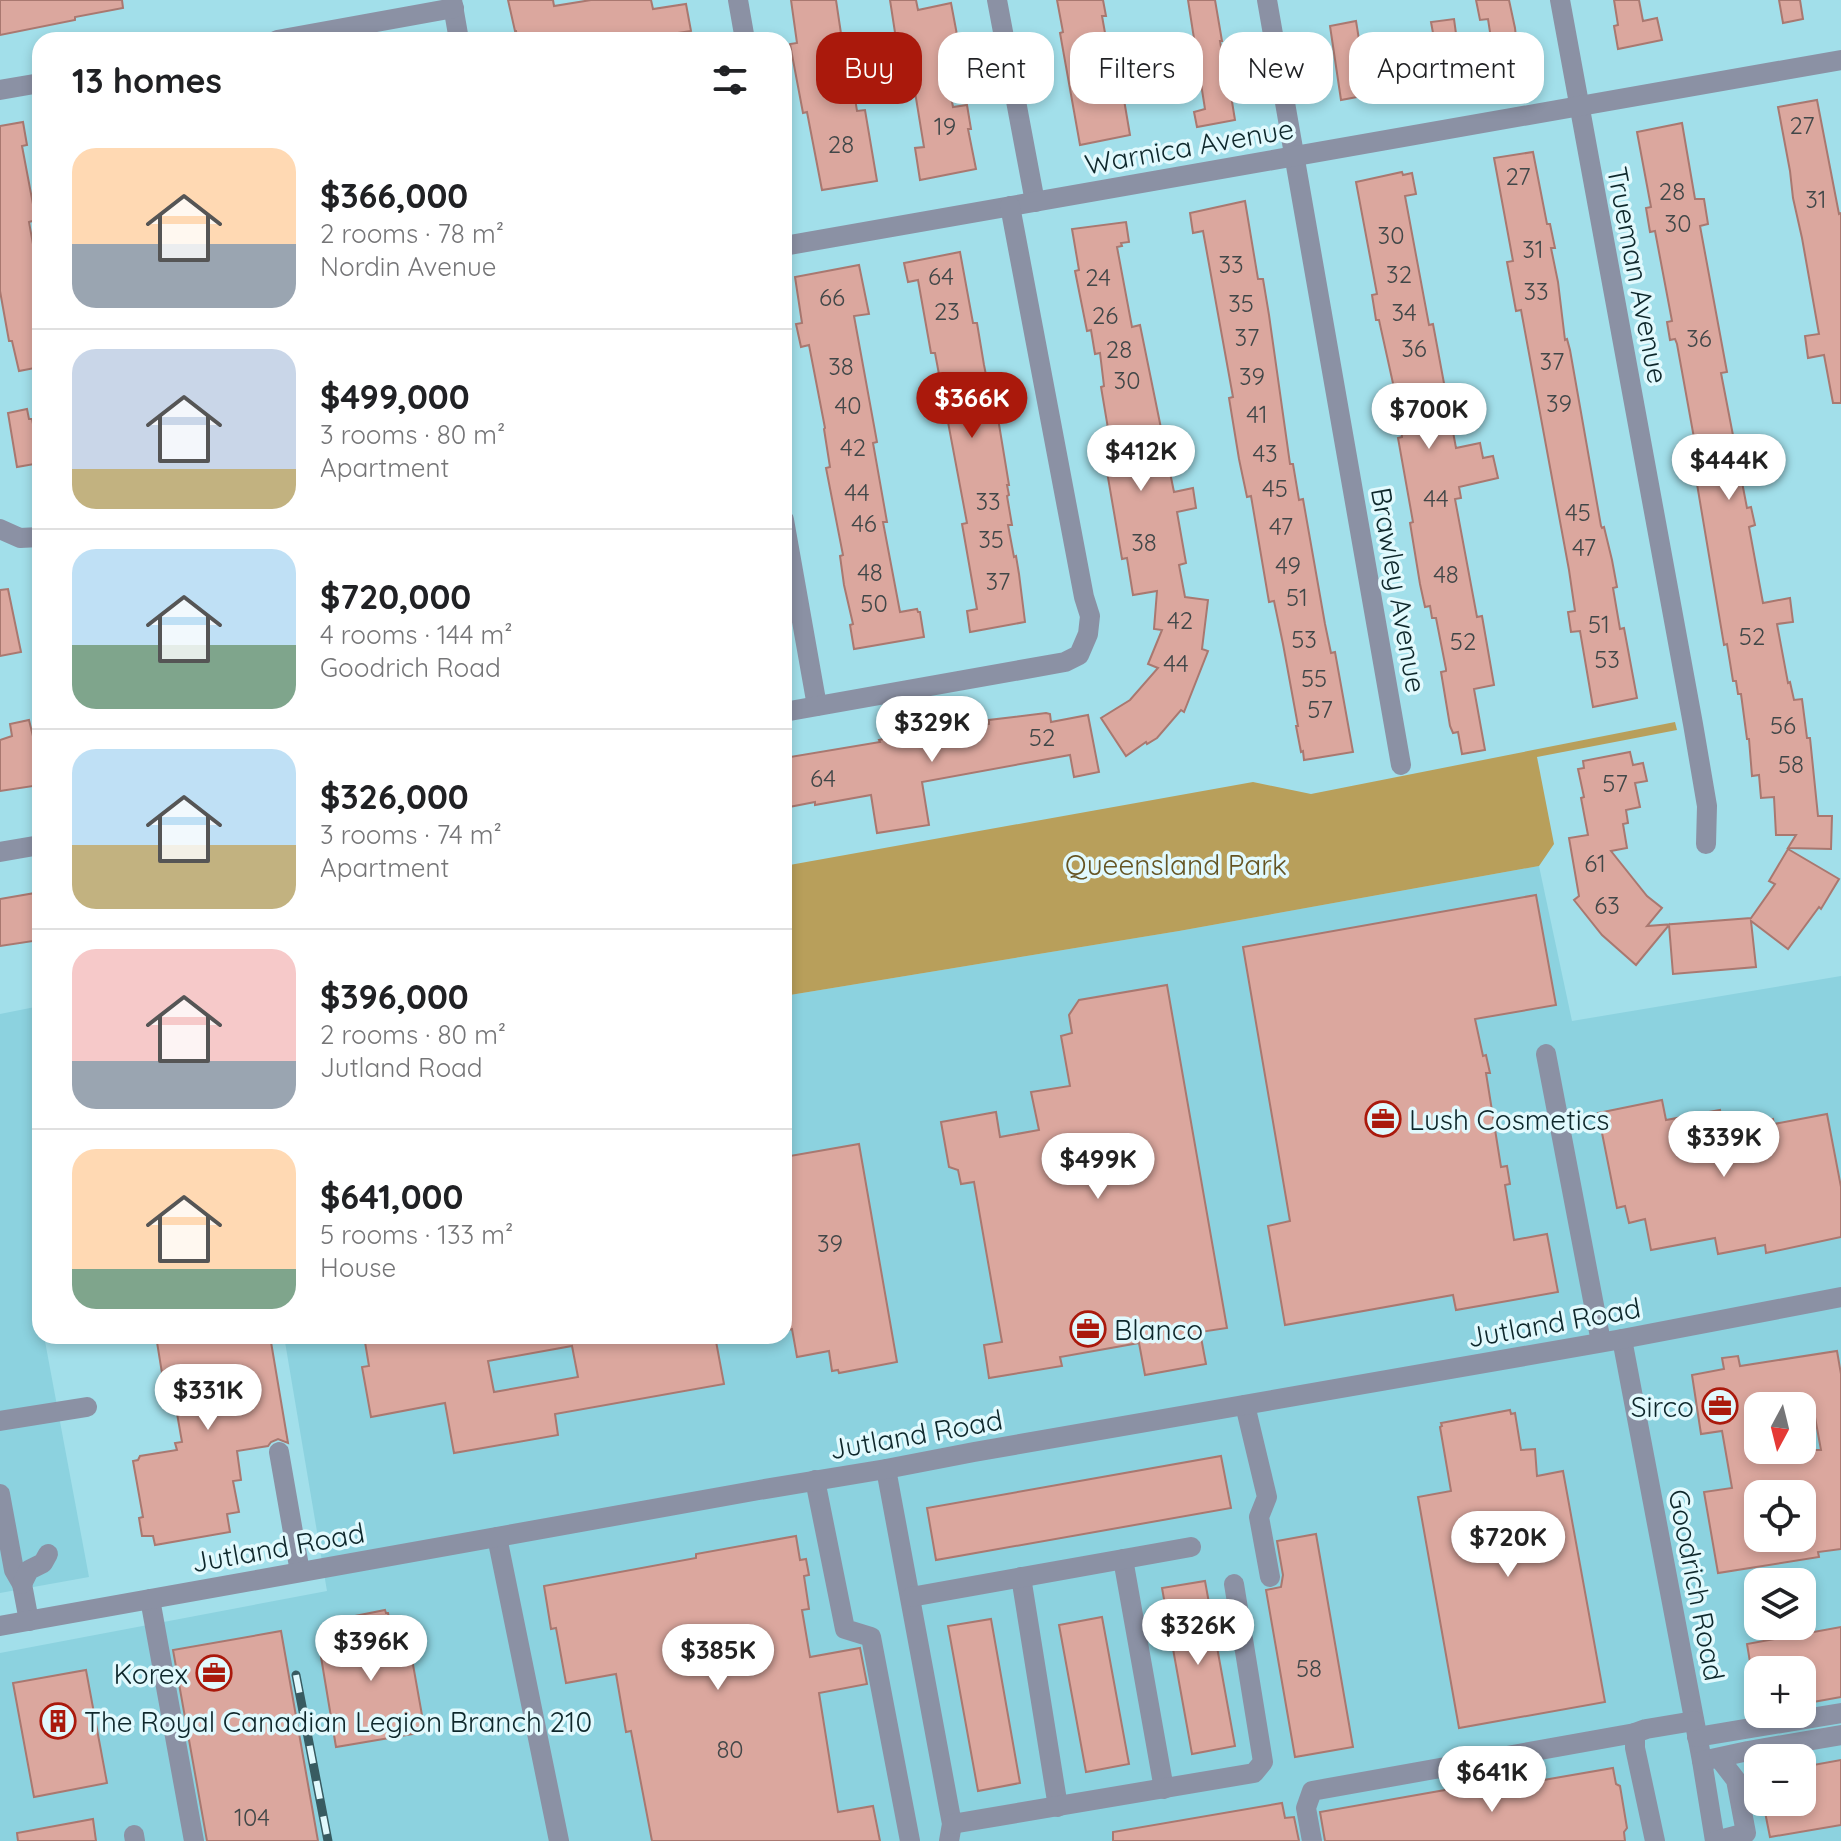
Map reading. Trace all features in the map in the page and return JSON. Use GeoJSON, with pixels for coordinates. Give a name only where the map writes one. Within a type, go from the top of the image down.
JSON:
{"type":"FeatureCollection","features":[{"type":"Feature","properties":{"kind":"street"},"geometry":{"type":"LineString","coordinates":[[738,0],[744,32]]}},
{"type":"Feature","properties":{"kind":"street"},"geometry":{"type":"LineString","coordinates":[[997,0],[1035,202]]}},
{"type":"Feature","properties":{"kind":"street","name":"Brawley Avenue"},"geometry":{"type":"LineString","coordinates":[[1267,0],[1401,765]]}},
{"type":"Feature","properties":{"kind":"street","name":"Trueman Avenue"},"geometry":{"type":"LineString","coordinates":[[1560,0],[1693,724],[1707,806],[1706,844]]}},
{"type":"Feature","properties":{"kind":"street"},"geometry":{"type":"LineString","coordinates":[[316,32],[453,4],[458,32]]}},
{"type":"Feature","properties":{"kind":"street","name":"Warnica Avenue"},"geometry":{"type":"LineString","coordinates":[[792,245],[1841,60]]}},
{"type":"Feature","properties":{"kind":"street"},"geometry":{"type":"LineString","coordinates":[[0,90],[32,84]]}},
{"type":"Feature","properties":{"kind":"street"},"geometry":{"type":"LineString","coordinates":[[792,711],[1065,662],[1079,655],[1088,634],[1090,616],[1010,206]]}},
{"type":"Feature","properties":{"kind":"street"},"geometry":{"type":"LineString","coordinates":[[0,529],[20,538],[32,539]]}},
{"type":"Feature","properties":{"kind":"street"},"geometry":{"type":"LineString","coordinates":[[792,565],[817,706]]}},
{"type":"Feature","properties":{"kind":"street"},"geometry":{"type":"LineString","coordinates":[[0,852],[32,846]]}},
{"type":"Feature","properties":{"kind":"street","name":"Goodrich Road"},"geometry":{"type":"LineString","coordinates":[[1546,1054],[1696,1729],[1710,1760],[1715,1841]]}},
{"type":"Feature","properties":{"kind":"street","name":"Jutland Road"},"geometry":{"type":"LineString","coordinates":[[0,1626],[1841,1297]]}},
{"type":"Feature","properties":{"kind":"street"},"geometry":{"type":"LineString","coordinates":[[1245,1405],[1267,1497],[1259,1517],[1270,1577]]}},
{"type":"Feature","properties":{"kind":"street"},"geometry":{"type":"LineString","coordinates":[[0,1421],[87,1407]]}},
{"type":"Feature","properties":{"kind":"street"},"geometry":{"type":"LineString","coordinates":[[279,1452],[300,1572]]}},
{"type":"Feature","properties":{"kind":"street"},"geometry":{"type":"LineString","coordinates":[[886,1469],[951,1832],[1058,1807],[1254,1773],[1263,1762],[1234,1584]]}},
{"type":"Feature","properties":{"kind":"street"},"geometry":{"type":"LineString","coordinates":[[815,1480],[845,1629],[871,1637],[910,1841]]}},
{"type":"Feature","properties":{"kind":"street"},"geometry":{"type":"LineString","coordinates":[[0,1494],[14,1570],[22,1584],[29,1621]]}},
{"type":"Feature","properties":{"kind":"street"},"geometry":{"type":"LineString","coordinates":[[497,1537],[559,1841]]}},
{"type":"Feature","properties":{"kind":"street"},"geometry":{"type":"LineString","coordinates":[[911,1597],[1191,1547]]}},
{"type":"Feature","properties":{"kind":"street"},"geometry":{"type":"LineString","coordinates":[[22,1584],[29,1570],[43,1563],[48,1554]]}},
{"type":"Feature","properties":{"kind":"street"},"geometry":{"type":"LineString","coordinates":[[1123,1559],[1164,1789]]}},
{"type":"Feature","properties":{"kind":"street"},"geometry":{"type":"LineString","coordinates":[[1021,1577],[1058,1807]]}},
{"type":"Feature","properties":{"kind":"street"},"geometry":{"type":"LineString","coordinates":[[150,1599],[194,1841]]}},
{"type":"Feature","properties":{"kind":"street"},"geometry":{"type":"LineString","coordinates":[[1312,1841],[1306,1808],[1312,1791],[1646,1729],[1696,1729],[1841,1713]]}},
{"type":"Feature","properties":{"kind":"street"},"geometry":{"type":"LineString","coordinates":[[1635,1733],[1635,1748],[1655,1841]]}},
{"type":"Feature","properties":{"kind":"street"},"geometry":{"type":"LineString","coordinates":[[1710,1760],[1841,1735]]}},
{"type":"Feature","properties":{"kind":"street"},"geometry":{"type":"LineString","coordinates":[[1710,1760],[1736,1780],[1746,1833],[1715,1841]]}},
{"type":"Feature","properties":{"kind":"shaded area"},"geometry":{"type":"Polygon","coordinates":[[[1539,866],[1572,1021],[1841,976],[1841,1841],[0,1841],[0,1653],[327,1591],[285,1344],[792,1344],[792,995],[1179,931],[1539,866]]]}},
{"type":"Feature","properties":{"kind":"shaded area"},"geometry":{"type":"Polygon","coordinates":[[[32,1008],[32,1344],[45,1344],[89,1577],[0,1593],[0,1014],[32,1008]]]}},
{"type":"Feature","properties":{"kind":"green space","name":"Queensland Park"},"geometry":{"type":"Polygon","coordinates":[[[1675,722],[1677,730],[1537,757],[1554,844],[1539,866],[1179,931],[792,995],[792,865],[1253,782],[1311,794],[1675,722]]]}},
{"type":"Feature","properties":{"kind":"building"},"geometry":{"type":"Polygon","coordinates":[[[0,0],[122,0],[123,8],[0,35],[0,0]]]}},
{"type":"Feature","properties":{"kind":"building"},"geometry":{"type":"Polygon","coordinates":[[[508,0],[553,0],[554,6],[591,0],[651,0],[653,9],[686,4],[691,31],[516,32],[508,0]]]}},
{"type":"Feature","properties":{"kind":"building"},"geometry":{"type":"Polygon","coordinates":[[[791,0],[836,0],[841,32],[816,32],[816,104],[856,104],[857,111],[865,110],[877,181],[822,190],[807,112],[803,113],[792,44],[797,43],[791,0]]]}},
{"type":"Feature","properties":{"kind":"building"},"geometry":{"type":"Polygon","coordinates":[[[890,0],[916,0],[918,10],[951,3],[956,32],[938,32],[938,104],[952,104],[953,107],[967,105],[976,169],[920,180],[915,148],[924,147],[917,104],[922,104],[922,32],[895,32],[890,0]]]}},
{"type":"Feature","properties":{"kind":"building"},"geometry":{"type":"Polygon","coordinates":[[[1057,0],[1103,0],[1105,32],[1070,32],[1070,89],[1060,33],[1063,32],[1057,0]]]}},
{"type":"Feature","properties":{"kind":"building"},"geometry":{"type":"Polygon","coordinates":[[[1188,0],[1215,0],[1220,32],[1219,104],[1232,104],[1235,120],[1197,127],[1194,112],[1205,109],[1203,32],[1193,32],[1188,0]]]}},
{"type":"Feature","properties":{"kind":"building"},"geometry":{"type":"Polygon","coordinates":[[[1476,0],[1509,0],[1515,32],[1490,32],[1488,19],[1480,20],[1476,0]]]}},
{"type":"Feature","properties":{"kind":"building"},"geometry":{"type":"Polygon","coordinates":[[[1614,0],[1639,0],[1643,21],[1657,18],[1662,40],[1618,49],[1614,0]]]}},
{"type":"Feature","properties":{"kind":"building"},"geometry":{"type":"Polygon","coordinates":[[[1779,0],[1800,0],[1803,19],[1783,23],[1779,0]]]}},
{"type":"Feature","properties":{"kind":"building"},"geometry":{"type":"Polygon","coordinates":[[[1454,19],[1456,32],[1433,32],[1431,22],[1454,19]]]}},
{"type":"Feature","properties":{"kind":"building"},"geometry":{"type":"Polygon","coordinates":[[[1356,21],[1358,32],[1349,32],[1349,99],[1341,100],[1330,26],[1356,21]]]}},
{"type":"Feature","properties":{"kind":"building"},"geometry":{"type":"Polygon","coordinates":[[[1817,100],[1841,213],[1841,403],[1833,403],[1824,355],[1808,358],[1805,336],[1819,334],[1778,107],[1817,100]]]}},
{"type":"Feature","properties":{"kind":"building"},"geometry":{"type":"Polygon","coordinates":[[[1073,104],[1125,104],[1130,135],[1080,145],[1073,104]]]}},
{"type":"Feature","properties":{"kind":"building"},"geometry":{"type":"Polygon","coordinates":[[[23,122],[27,145],[22,146],[32,199],[32,221],[29,222],[32,239],[32,369],[19,371],[12,341],[9,341],[0,291],[0,126],[23,122]]]}},
{"type":"Feature","properties":{"kind":"building"},"geometry":{"type":"Polygon","coordinates":[[[1682,123],[1695,199],[1704,199],[1708,224],[1700,226],[1727,372],[1721,373],[1747,508],[1751,507],[1755,525],[1749,527],[1763,603],[1790,598],[1793,622],[1777,624],[1788,683],[1794,700],[1802,699],[1807,738],[1810,738],[1818,816],[1832,816],[1831,849],[1788,848],[1796,835],[1776,835],[1774,797],[1761,798],[1759,775],[1752,776],[1741,694],[1738,694],[1736,681],[1733,681],[1727,644],[1724,645],[1695,472],[1700,471],[1677,344],[1675,339],[1670,340],[1667,322],[1672,321],[1655,231],[1650,232],[1646,208],[1651,207],[1637,132],[1682,123]]]}},
{"type":"Feature","properties":{"kind":"building"},"geometry":{"type":"Polygon","coordinates":[[[1533,152],[1547,224],[1550,224],[1555,248],[1551,248],[1565,340],[1570,350],[1601,526],[1604,527],[1617,587],[1613,588],[1620,629],[1624,628],[1637,698],[1593,707],[1580,631],[1571,632],[1568,612],[1575,611],[1569,570],[1521,310],[1516,311],[1507,262],[1513,261],[1494,158],[1533,152]]]}},
{"type":"Feature","properties":{"kind":"building"},"geometry":{"type":"Polygon","coordinates":[[[1402,172],[1403,175],[1412,173],[1416,194],[1405,196],[1456,448],[1480,443],[1483,458],[1493,456],[1498,478],[1459,487],[1461,498],[1455,499],[1477,617],[1482,616],[1494,685],[1474,689],[1485,750],[1462,754],[1458,732],[1453,733],[1450,726],[1441,672],[1446,669],[1436,618],[1432,618],[1430,606],[1425,607],[1420,584],[1398,438],[1402,437],[1398,406],[1379,320],[1376,320],[1372,295],[1377,294],[1356,182],[1402,172]]]}},
{"type":"Feature","properties":{"kind":"building"},"geometry":{"type":"Polygon","coordinates":[[[1245,201],[1258,279],[1263,279],[1290,464],[1293,464],[1299,500],[1303,499],[1325,624],[1331,653],[1335,652],[1353,752],[1304,760],[1274,601],[1269,602],[1251,496],[1247,497],[1239,459],[1229,398],[1233,397],[1203,231],[1193,233],[1190,213],[1245,201]]]}},
{"type":"Feature","properties":{"kind":"building"},"geometry":{"type":"Polygon","coordinates":[[[1126,222],[1129,242],[1117,247],[1132,327],[1140,325],[1174,492],[1193,488],[1196,508],[1177,512],[1186,563],[1179,565],[1185,597],[1208,600],[1202,649],[1208,651],[1184,712],[1181,710],[1157,738],[1126,756],[1101,718],[1130,700],[1158,668],[1148,664],[1162,630],[1154,629],[1157,591],[1133,595],[1127,558],[1122,559],[1105,460],[1113,458],[1101,387],[1104,386],[1100,353],[1095,354],[1091,330],[1087,331],[1075,271],[1079,270],[1072,229],[1126,222]]]}},
{"type":"Feature","properties":{"kind":"building"},"geometry":{"type":"Polygon","coordinates":[[[960,252],[991,400],[995,400],[1009,485],[1007,496],[1012,525],[1008,525],[1016,556],[1025,622],[970,632],[967,611],[977,609],[962,524],[967,523],[918,280],[908,282],[904,263],[960,252]]]}},
{"type":"Feature","properties":{"kind":"building"},"geometry":{"type":"Polygon","coordinates":[[[859,265],[869,314],[854,316],[877,442],[873,443],[887,522],[883,522],[900,612],[917,609],[920,612],[924,637],[854,649],[850,625],[853,624],[840,556],[843,555],[826,468],[830,467],[825,428],[809,345],[801,347],[796,324],[802,323],[795,277],[859,265]]]}},
{"type":"Feature","properties":{"kind":"building"},"geometry":{"type":"Polygon","coordinates":[[[27,409],[29,419],[32,419],[32,464],[17,467],[8,413],[27,409]]]}},
{"type":"Feature","properties":{"kind":"building"},"geometry":{"type":"Polygon","coordinates":[[[8,589],[21,652],[0,656],[0,590],[8,589]]]}},
{"type":"Feature","properties":{"kind":"building"},"geometry":{"type":"Polygon","coordinates":[[[1046,713],[1050,714],[1051,722],[1088,715],[1099,772],[1074,777],[1070,755],[922,782],[929,825],[877,833],[871,795],[792,806],[792,757],[880,742],[904,734],[904,740],[989,724],[989,720],[1046,713]]]}},
{"type":"Feature","properties":{"kind":"building"},"geometry":{"type":"Polygon","coordinates":[[[29,720],[32,732],[32,786],[0,791],[0,740],[12,736],[10,724],[29,720]]]}},
{"type":"Feature","properties":{"kind":"building"},"geometry":{"type":"Polygon","coordinates":[[[1630,752],[1633,765],[1643,763],[1647,781],[1635,783],[1640,807],[1626,810],[1628,823],[1623,824],[1627,848],[1611,851],[1647,896],[1662,908],[1647,926],[1751,918],[1775,884],[1769,881],[1788,849],[1839,879],[1821,909],[1819,907],[1788,949],[1751,921],[1756,967],[1673,974],[1669,925],[1636,965],[1602,935],[1574,900],[1579,896],[1569,838],[1588,835],[1578,769],[1584,768],[1583,761],[1630,752]]]}},
{"type":"Feature","properties":{"kind":"building"},"geometry":{"type":"Polygon","coordinates":[[[32,894],[32,941],[0,946],[0,899],[32,894]]]}},
{"type":"Feature","properties":{"kind":"building","name":"Lush Cosmetics"},"geometry":{"type":"Polygon","coordinates":[[[1536,895],[1556,1005],[1475,1019],[1490,1073],[1486,1073],[1501,1167],[1507,1166],[1510,1184],[1505,1185],[1514,1240],[1547,1234],[1558,1292],[1456,1310],[1453,1295],[1285,1325],[1268,1226],[1290,1221],[1243,947],[1536,895]]]}},
{"type":"Feature","properties":{"kind":"building"},"geometry":{"type":"Polygon","coordinates":[[[1167,985],[1227,1328],[1200,1332],[1206,1364],[1145,1375],[1139,1343],[1060,1357],[1062,1366],[989,1378],[984,1345],[1002,1342],[974,1182],[961,1184],[958,1170],[949,1167],[941,1122],[996,1112],[1000,1137],[1039,1130],[1031,1092],[1070,1086],[1061,1036],[1072,1033],[1069,1015],[1079,1000],[1167,985]]]}},
{"type":"Feature","properties":{"kind":"building"},"geometry":{"type":"Polygon","coordinates":[[[1662,1100],[1666,1120],[1720,1110],[1723,1128],[1773,1119],[1774,1124],[1827,1114],[1841,1187],[1841,1237],[1766,1253],[1765,1245],[1718,1254],[1715,1238],[1651,1250],[1645,1219],[1629,1223],[1625,1206],[1617,1208],[1598,1113],[1662,1100]]]}},
{"type":"Feature","properties":{"kind":"building"},"geometry":{"type":"Polygon","coordinates":[[[859,1144],[897,1362],[839,1373],[838,1370],[832,1371],[829,1351],[797,1357],[792,1329],[792,1156],[859,1144]]]}},
{"type":"Feature","properties":{"kind":"building"},"geometry":{"type":"Polygon","coordinates":[[[157,1344],[271,1344],[288,1443],[278,1439],[268,1446],[237,1451],[241,1480],[233,1481],[239,1512],[227,1514],[230,1532],[155,1545],[153,1536],[142,1536],[139,1518],[143,1517],[133,1461],[140,1456],[177,1450],[175,1443],[182,1442],[175,1402],[167,1404],[157,1344]]]}},
{"type":"Feature","properties":{"kind":"building"},"geometry":{"type":"Polygon","coordinates":[[[365,1344],[716,1344],[724,1384],[555,1414],[558,1435],[454,1453],[445,1403],[371,1417],[362,1367],[369,1366],[365,1344]],[[572,1346],[488,1361],[494,1392],[578,1377],[572,1346]]]}},
{"type":"Feature","properties":{"kind":"building"},"geometry":{"type":"Polygon","coordinates":[[[1837,1351],[1841,1374],[1841,1549],[1818,1552],[1819,1557],[1718,1573],[1704,1492],[1732,1488],[1722,1431],[1701,1434],[1692,1375],[1724,1369],[1722,1358],[1738,1356],[1740,1366],[1837,1351]]]}},
{"type":"Feature","properties":{"kind":"building"},"geometry":{"type":"Polygon","coordinates":[[[1510,1410],[1511,1414],[1515,1413],[1521,1450],[1535,1449],[1537,1476],[1563,1471],[1605,1702],[1459,1728],[1418,1497],[1451,1491],[1441,1423],[1510,1410]]]}},
{"type":"Feature","properties":{"kind":"building"},"geometry":{"type":"Polygon","coordinates":[[[1221,1456],[1231,1508],[936,1560],[927,1508],[1221,1456]]]}},
{"type":"Feature","properties":{"kind":"building"},"geometry":{"type":"Polygon","coordinates":[[[1316,1534],[1353,1747],[1295,1757],[1266,1590],[1281,1587],[1283,1575],[1277,1541],[1316,1534]]]}},
{"type":"Feature","properties":{"kind":"building"},"geometry":{"type":"Polygon","coordinates":[[[796,1536],[800,1560],[806,1559],[809,1575],[804,1576],[809,1609],[802,1610],[810,1657],[860,1648],[867,1684],[819,1693],[838,1812],[873,1806],[880,1841],[652,1841],[631,1731],[626,1732],[616,1674],[566,1683],[556,1628],[551,1629],[544,1586],[796,1536]]]}},
{"type":"Feature","properties":{"kind":"building"},"geometry":{"type":"Polygon","coordinates":[[[1205,1581],[1235,1746],[1192,1754],[1162,1588],[1205,1581]]]}},
{"type":"Feature","properties":{"kind":"building"},"geometry":{"type":"Polygon","coordinates":[[[385,1610],[394,1644],[409,1642],[425,1732],[336,1747],[321,1657],[342,1653],[336,1622],[385,1610]]]}},
{"type":"Feature","properties":{"kind":"building"},"geometry":{"type":"Polygon","coordinates":[[[1102,1617],[1129,1764],[1086,1772],[1059,1625],[1102,1617]]]}},
{"type":"Feature","properties":{"kind":"building"},"geometry":{"type":"Polygon","coordinates":[[[991,1619],[1020,1783],[978,1791],[948,1626],[991,1619]]]}},
{"type":"Feature","properties":{"kind":"building"},"geometry":{"type":"Polygon","coordinates":[[[1841,1627],[1841,1697],[1816,1701],[1816,1656],[1749,1656],[1747,1644],[1769,1640],[1816,1640],[1816,1632],[1841,1627]]]}},
{"type":"Feature","properties":{"kind":"building"},"geometry":{"type":"Polygon","coordinates":[[[281,1631],[318,1841],[207,1841],[173,1650],[281,1631]]]}},
{"type":"Feature","properties":{"kind":"building","name":"The Royal Canadian Legion Branch 210"},"geometry":{"type":"Polygon","coordinates":[[[86,1670],[107,1783],[34,1797],[13,1683],[86,1670]]]}},
{"type":"Feature","properties":{"kind":"building"},"geometry":{"type":"Polygon","coordinates":[[[1841,1760],[1841,1825],[1770,1837],[1766,1816],[1816,1816],[1816,1764],[1841,1760]]]}},
{"type":"Feature","properties":{"kind":"building"},"geometry":{"type":"Polygon","coordinates":[[[1613,1768],[1616,1784],[1620,1786],[1627,1828],[1625,1841],[1325,1841],[1320,1812],[1502,1780],[1503,1787],[1613,1768]]]}},
{"type":"Feature","properties":{"kind":"building"},"geometry":{"type":"Polygon","coordinates":[[[1282,1803],[1285,1818],[1294,1817],[1299,1841],[1113,1841],[1113,1832],[1282,1803]]]}},
{"type":"Feature","properties":{"kind":"building"},"geometry":{"type":"Polygon","coordinates":[[[93,1819],[96,1841],[18,1841],[17,1833],[93,1819]]]}},
{"type":"Feature","properties":{"kind":"railway"},"geometry":{"type":"LineString","coordinates":[[296,1675],[328,1841]]}},
{"type":"Feature","properties":{"kind":"place","name":"Lush Cosmetics"},"geometry":{"type":"Point","coordinates":[1383,1119]}},
{"type":"Feature","properties":{"kind":"place","name":"Blanco"},"geometry":{"type":"Point","coordinates":[1088,1329]}},
{"type":"Feature","properties":{"kind":"place","name":"Sirco"},"geometry":{"type":"Point","coordinates":[1720,1406]}},
{"type":"Feature","properties":{"kind":"place","name":"Korex"},"geometry":{"type":"Point","coordinates":[214,1673]}},
{"type":"Feature","properties":{"kind":"place","name":"The Royal Canadian Legion Branch 210"},"geometry":{"type":"Point","coordinates":[58,1721]}}]}
